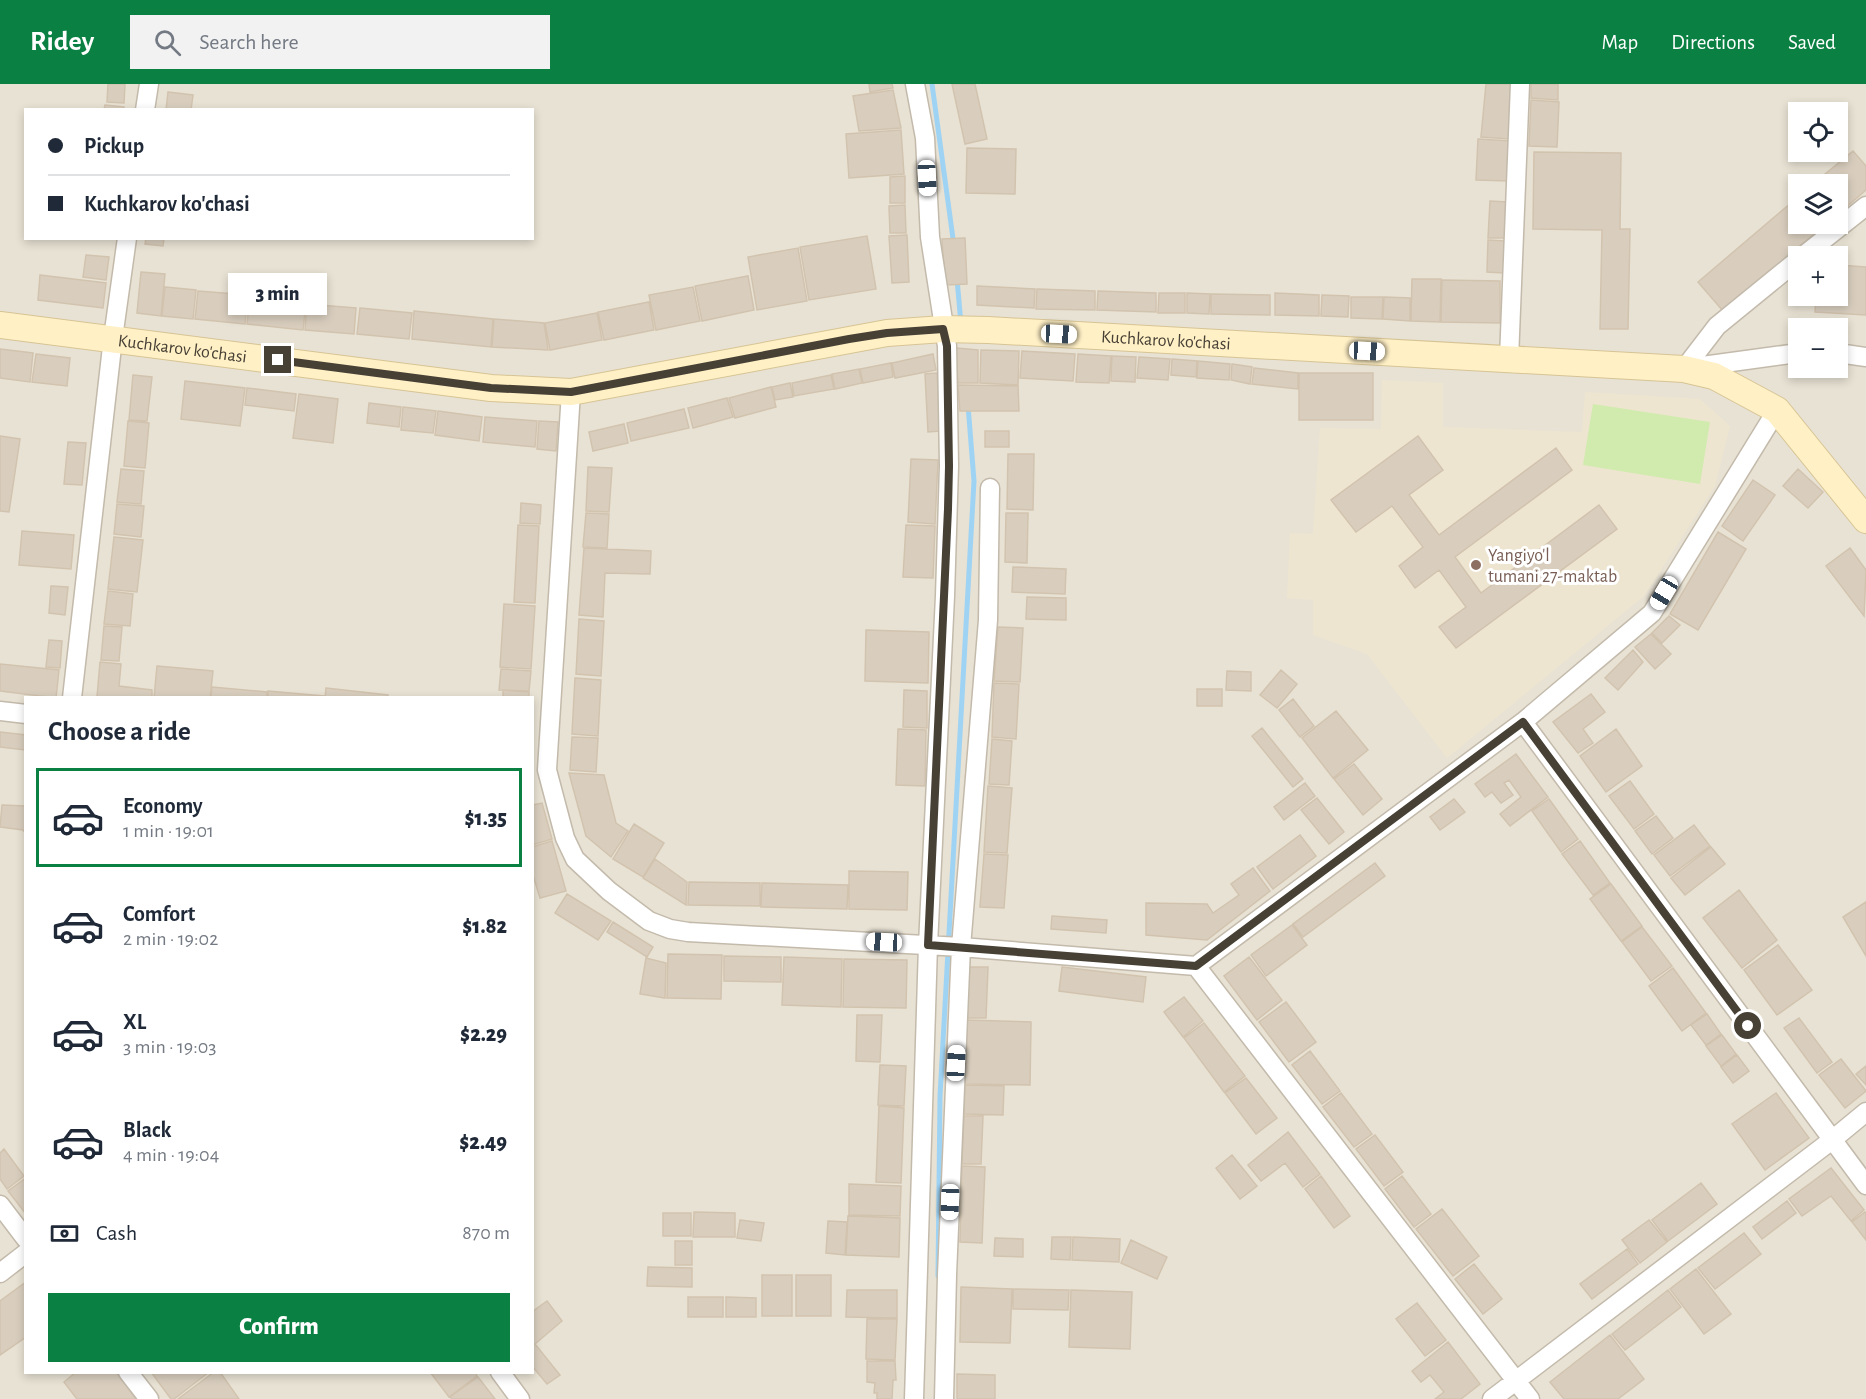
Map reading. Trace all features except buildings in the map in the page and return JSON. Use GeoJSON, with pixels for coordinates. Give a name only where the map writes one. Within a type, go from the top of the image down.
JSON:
{"type":"FeatureCollection","features":[{"type":"Feature","properties":{"kind":"main road","name":"Kuchkarov ko'chasi"},"geometry":{"type":"LineString","coordinates":[[0,325],[491,388],[571,392],[831,342],[887,333],[943,329],[1684,369]]}},
{"type":"Feature","properties":{"kind":"main road"},"geometry":{"type":"LineString","coordinates":[[1684,369],[1714,376],[1777,410],[1866,520]]}},
{"type":"Feature","properties":{"kind":"street"},"geometry":{"type":"LineString","coordinates":[[145,108],[149,84]]}},
{"type":"Feature","properties":{"kind":"street"},"geometry":{"type":"LineString","coordinates":[[914,1399],[949,466],[947,346],[930,237],[925,138],[915,84]]}},
{"type":"Feature","properties":{"kind":"street"},"geometry":{"type":"LineString","coordinates":[[1509,359],[1520,84]]}},
{"type":"Feature","properties":{"kind":"street"},"geometry":{"type":"LineString","coordinates":[[1816,246],[1866,206]]}},
{"type":"Feature","properties":{"kind":"street"},"geometry":{"type":"LineString","coordinates":[[72,696],[113,338],[127,240]]}},
{"type":"Feature","properties":{"kind":"street"},"geometry":{"type":"LineString","coordinates":[[1684,369],[1717,326],[1788,268]]}},
{"type":"Feature","properties":{"kind":"street","name":"Kuchkarov ko'chasi"},"geometry":{"type":"LineString","coordinates":[[1684,369],[1788,354]]}},
{"type":"Feature","properties":{"kind":"street"},"geometry":{"type":"LineString","coordinates":[[1848,354],[1866,357]]}},
{"type":"Feature","properties":{"kind":"street"},"geometry":{"type":"LineString","coordinates":[[571,392],[540,769],[575,859],[609,891],[650,921],[670,929],[688,932],[930,945],[1196,966],[1523,722],[1652,613],[1777,410]]}},
{"type":"Feature","properties":{"kind":"street"},"geometry":{"type":"LineString","coordinates":[[944,1399],[959,947],[988,620],[990,488]]}},
{"type":"Feature","properties":{"kind":"street"},"geometry":{"type":"LineString","coordinates":[[0,711],[24,714]]}},
{"type":"Feature","properties":{"kind":"street"},"geometry":{"type":"LineString","coordinates":[[1523,722],[1866,1185]]}},
{"type":"Feature","properties":{"kind":"street"},"geometry":{"type":"LineString","coordinates":[[1196,966],[1530,1399]]}},
{"type":"Feature","properties":{"kind":"street"},"geometry":{"type":"LineString","coordinates":[[1492,1399],[1866,1112]]}},
{"type":"Feature","properties":{"kind":"street"},"geometry":{"type":"LineString","coordinates":[[0,1205],[24,1236]]}},
{"type":"Feature","properties":{"kind":"street"},"geometry":{"type":"LineString","coordinates":[[0,1273],[24,1255]]}},
{"type":"Feature","properties":{"kind":"street"},"geometry":{"type":"LineString","coordinates":[[130,1374],[149,1399]]}},
{"type":"Feature","properties":{"kind":"street"},"geometry":{"type":"LineString","coordinates":[[501,1374],[520,1399]]}},
{"type":"Feature","properties":{"kind":"shaded area"},"geometry":{"type":"Polygon","coordinates":[[[0,84],[1866,84],[1866,1399],[0,1399],[0,84]]]}},
{"type":"Feature","properties":{"kind":"shaded area","name":"Yangiyo'l tumani 27-maktab"},"geometry":{"type":"Polygon","coordinates":[[[1382,380],[1443,383],[1443,427],[1582,432],[1585,392],[1700,399],[1730,426],[1715,486],[1644,596],[1447,758],[1367,654],[1313,635],[1313,600],[1287,598],[1290,533],[1313,534],[1320,428],[1381,429],[1382,380]]]}},
{"type":"Feature","properties":{"kind":"green space"},"geometry":{"type":"Polygon","coordinates":[[[1593,404],[1710,422],[1700,484],[1583,465],[1593,404]]]}},
{"type":"Feature","properties":{"kind":"waterway"},"geometry":{"type":"LineString","coordinates":[[932,84],[954,246]]}},
{"type":"Feature","properties":{"kind":"waterway"},"geometry":{"type":"LineString","coordinates":[[957,279],[961,324]]}},
{"type":"Feature","properties":{"kind":"waterway"},"geometry":{"type":"LineString","coordinates":[[938,1276],[940,1096],[974,481],[968,405]]}},
{"type":"Feature","properties":{"kind":"place","name":"Yangiyo'l tumani 27-maktab"},"geometry":{"type":"Point","coordinates":[1476,565]}},
{"type":"Feature","properties":{"kind":"route"},"geometry":{"type":"LineString","coordinates":[[278,360],[491,388],[571,392],[849,339],[887,333],[943,329],[947,346],[949,466],[928,945],[1196,966],[1523,722],[1748,1026]]}}]}
